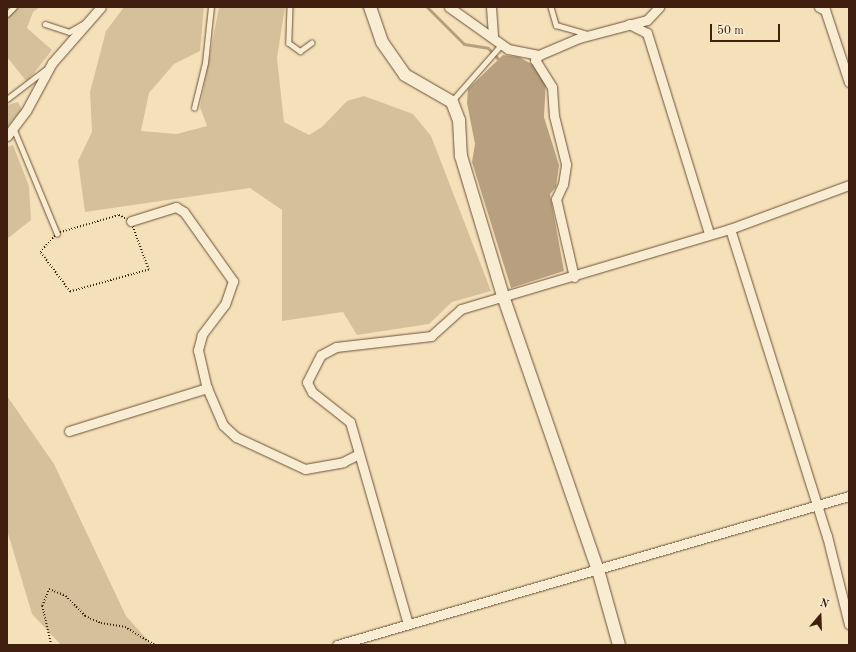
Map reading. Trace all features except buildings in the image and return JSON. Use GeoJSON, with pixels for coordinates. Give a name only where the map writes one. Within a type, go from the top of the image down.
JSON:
{"type":"FeatureCollection","features":[{"type":"Feature","properties":{"kind":"street"},"geometry":{"type":"LineString","coordinates":[[7,136],[14,129],[52,63],[90,22],[101,7]]}},
{"type":"Feature","properties":{"kind":"street"},"geometry":{"type":"LineString","coordinates":[[370,7],[382,42],[405,75],[452,102],[459,120],[461,156],[503,296],[598,570],[619,645]]}},
{"type":"Feature","properties":{"kind":"street"},"geometry":{"type":"LineString","coordinates":[[449,7],[493,36]]}},
{"type":"Feature","properties":{"kind":"street"},"geometry":{"type":"LineString","coordinates":[[491,7],[493,36],[496,50],[539,55],[590,35],[647,20],[659,7]]}},
{"type":"Feature","properties":{"kind":"street"},"geometry":{"type":"LineString","coordinates":[[819,7],[825,10],[849,82]]}},
{"type":"Feature","properties":{"kind":"street"},"geometry":{"type":"LineString","coordinates":[[629,24],[647,33],[709,233]]}},
{"type":"Feature","properties":{"kind":"street"},"geometry":{"type":"LineString","coordinates":[[539,55],[536,60],[552,87],[554,116],[566,164],[563,184],[556,199],[574,277]]}},
{"type":"Feature","properties":{"kind":"street"},"geometry":{"type":"LineString","coordinates":[[408,624],[357,455],[350,422],[312,392],[307,382],[321,355],[336,346],[431,336],[461,309],[574,277],[709,233],[730,229],[849,185]]}},
{"type":"Feature","properties":{"kind":"street"},"geometry":{"type":"LineString","coordinates":[[130,221],[176,207],[184,212],[233,281],[225,304],[202,335],[198,350],[207,388],[214,409],[236,437],[286,463],[305,469],[343,462],[357,455]]}},
{"type":"Feature","properties":{"kind":"street"},"geometry":{"type":"LineString","coordinates":[[730,229],[818,505],[849,624]]}},
{"type":"Feature","properties":{"kind":"street"},"geometry":{"type":"LineString","coordinates":[[70,431],[207,388]]}},
{"type":"Feature","properties":{"kind":"street"},"geometry":{"type":"LineString","coordinates":[[337,645],[849,496]]}},
{"type":"Feature","properties":{"kind":"lane"},"geometry":{"type":"LineString","coordinates":[[7,14],[14,7]]}},
{"type":"Feature","properties":{"kind":"lane"},"geometry":{"type":"LineString","coordinates":[[194,108],[205,63],[211,7]]}},
{"type":"Feature","properties":{"kind":"lane"},"geometry":{"type":"LineString","coordinates":[[290,7],[289,43],[300,51],[311,44]]}},
{"type":"Feature","properties":{"kind":"lane"},"geometry":{"type":"LineString","coordinates":[[551,7],[556,25],[590,35]]}},
{"type":"Feature","properties":{"kind":"lane"},"geometry":{"type":"LineString","coordinates":[[45,24],[69,32],[81,22],[90,22]]}},
{"type":"Feature","properties":{"kind":"lane"},"geometry":{"type":"LineString","coordinates":[[452,102],[496,50]]}},
{"type":"Feature","properties":{"kind":"lane"},"geometry":{"type":"LineString","coordinates":[[7,99],[52,63]]}},
{"type":"Feature","properties":{"kind":"lane"},"geometry":{"type":"LineString","coordinates":[[14,129],[57,233]]}},
{"type":"Feature","properties":{"kind":"path"},"geometry":{"type":"LineString","coordinates":[[119,215],[130,221],[150,270],[70,292],[40,252],[57,233],[119,215]]}},
{"type":"Feature","properties":{"kind":"path"},"geometry":{"type":"LineString","coordinates":[[51,645],[42,606],[49,589],[66,596],[85,616],[101,623],[125,627],[155,645]]}},
{"type":"Feature","properties":{"kind":"shaded area"},"geometry":{"type":"Polygon","coordinates":[[[7,7],[40,7],[33,12],[27,28],[52,50],[27,82],[7,57],[7,7]]]}},
{"type":"Feature","properties":{"kind":"shaded area"},"geometry":{"type":"Polygon","coordinates":[[[124,7],[204,7],[200,51],[174,64],[149,93],[141,131],[177,134],[207,126],[200,107],[219,7],[285,7],[277,58],[284,122],[309,135],[322,127],[347,101],[364,96],[413,114],[431,136],[491,291],[452,302],[429,324],[357,335],[343,312],[282,321],[282,210],[250,188],[85,212],[78,161],[92,132],[90,92],[106,31],[124,7]]]}},
{"type":"Feature","properties":{"kind":"shaded area"},"geometry":{"type":"Polygon","coordinates":[[[503,55],[519,57],[535,66],[546,79],[544,117],[559,165],[556,187],[550,194],[564,271],[511,288],[472,162],[475,144],[467,103],[468,89],[503,55]]]}},
{"type":"Feature","properties":{"kind":"shaded area"},"geometry":{"type":"Polygon","coordinates":[[[18,102],[22,110],[7,127],[7,105],[18,102]]]}},
{"type":"Feature","properties":{"kind":"shaded area"},"geometry":{"type":"Polygon","coordinates":[[[13,145],[29,186],[31,220],[7,239],[7,147],[13,145]]]}},
{"type":"Feature","properties":{"kind":"shaded area"},"geometry":{"type":"Polygon","coordinates":[[[7,396],[54,464],[126,616],[152,645],[61,645],[32,614],[7,530],[7,396]]]}},
{"type":"Feature","properties":{"kind":"waterway"},"geometry":{"type":"LineString","coordinates":[[427,7],[464,44],[488,48],[501,62]]}}]}
